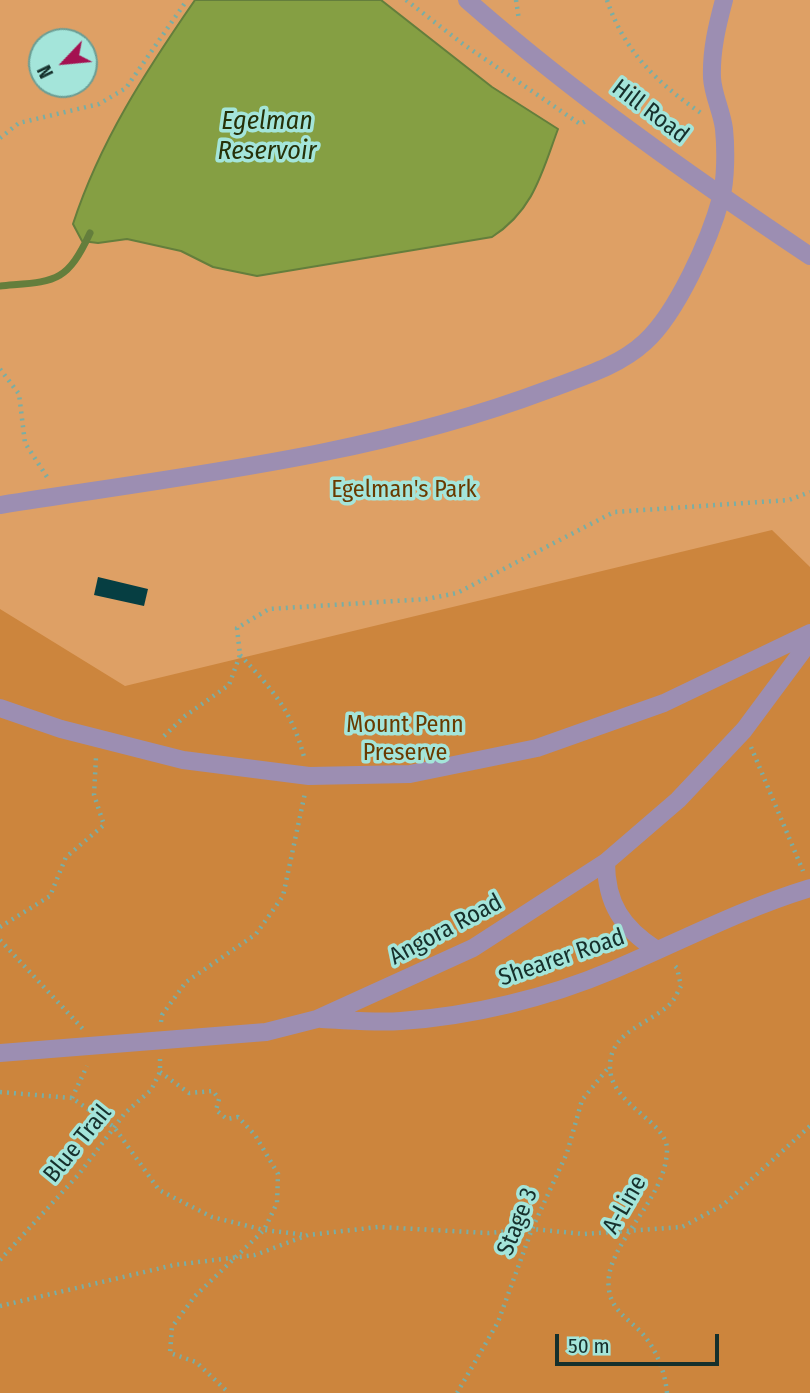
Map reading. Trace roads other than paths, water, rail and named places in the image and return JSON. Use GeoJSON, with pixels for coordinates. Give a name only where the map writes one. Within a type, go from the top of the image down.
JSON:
{"type":"FeatureCollection","features":[{"type":"Feature","properties":{"kind":"street","name":"Hill Road"},"geometry":{"type":"LineString","coordinates":[[467,0],[512,39],[722,196],[810,256]]}},
{"type":"Feature","properties":{"kind":"street"},"geometry":{"type":"LineString","coordinates":[[0,505],[315,454],[409,434],[515,402],[611,366],[645,342],[668,316],[691,273],[722,196],[724,130],[712,79],[714,39],[724,0]]}},
{"type":"Feature","properties":{"kind":"street"},"geometry":{"type":"LineString","coordinates":[[0,708],[97,738],[183,760],[309,776],[410,774],[537,748],[664,703],[810,633]]}},
{"type":"Feature","properties":{"kind":"street","name":"Angora Road"},"geometry":{"type":"LineString","coordinates":[[0,1053],[266,1032],[317,1019],[473,948],[606,862],[678,800],[744,730],[810,641]]}},
{"type":"Feature","properties":{"kind":"street"},"geometry":{"type":"LineString","coordinates":[[606,862],[606,884],[611,903],[623,923],[638,938],[657,950]]}},
{"type":"Feature","properties":{"kind":"street","name":"Shearer Road"},"geometry":{"type":"LineString","coordinates":[[317,1019],[398,1022],[474,1011],[549,993],[612,971],[762,903],[810,888]]}},
{"type":"Feature","properties":{"kind":"water","name":"Egelman Reservoir"},"geometry":{"type":"Polygon","coordinates":[[[195,0],[381,0],[492,87],[558,129],[535,189],[518,215],[492,237],[257,276],[213,267],[181,251],[127,239],[98,243],[82,241],[73,224],[97,164],[142,80],[195,0]]]}},
{"type":"Feature","properties":{"kind":"waterway"},"geometry":{"type":"LineString","coordinates":[[0,286],[46,281],[56,277],[73,263],[90,233]]}},
{"type":"Feature","properties":{"kind":"park label","name":"Egelman's Park"},"geometry":{"type":"Point","coordinates":[404,490]}},
{"type":"Feature","properties":{"kind":"park label","name":"Mount Penn Preserve"},"geometry":{"type":"Point","coordinates":[405,739]}}]}
